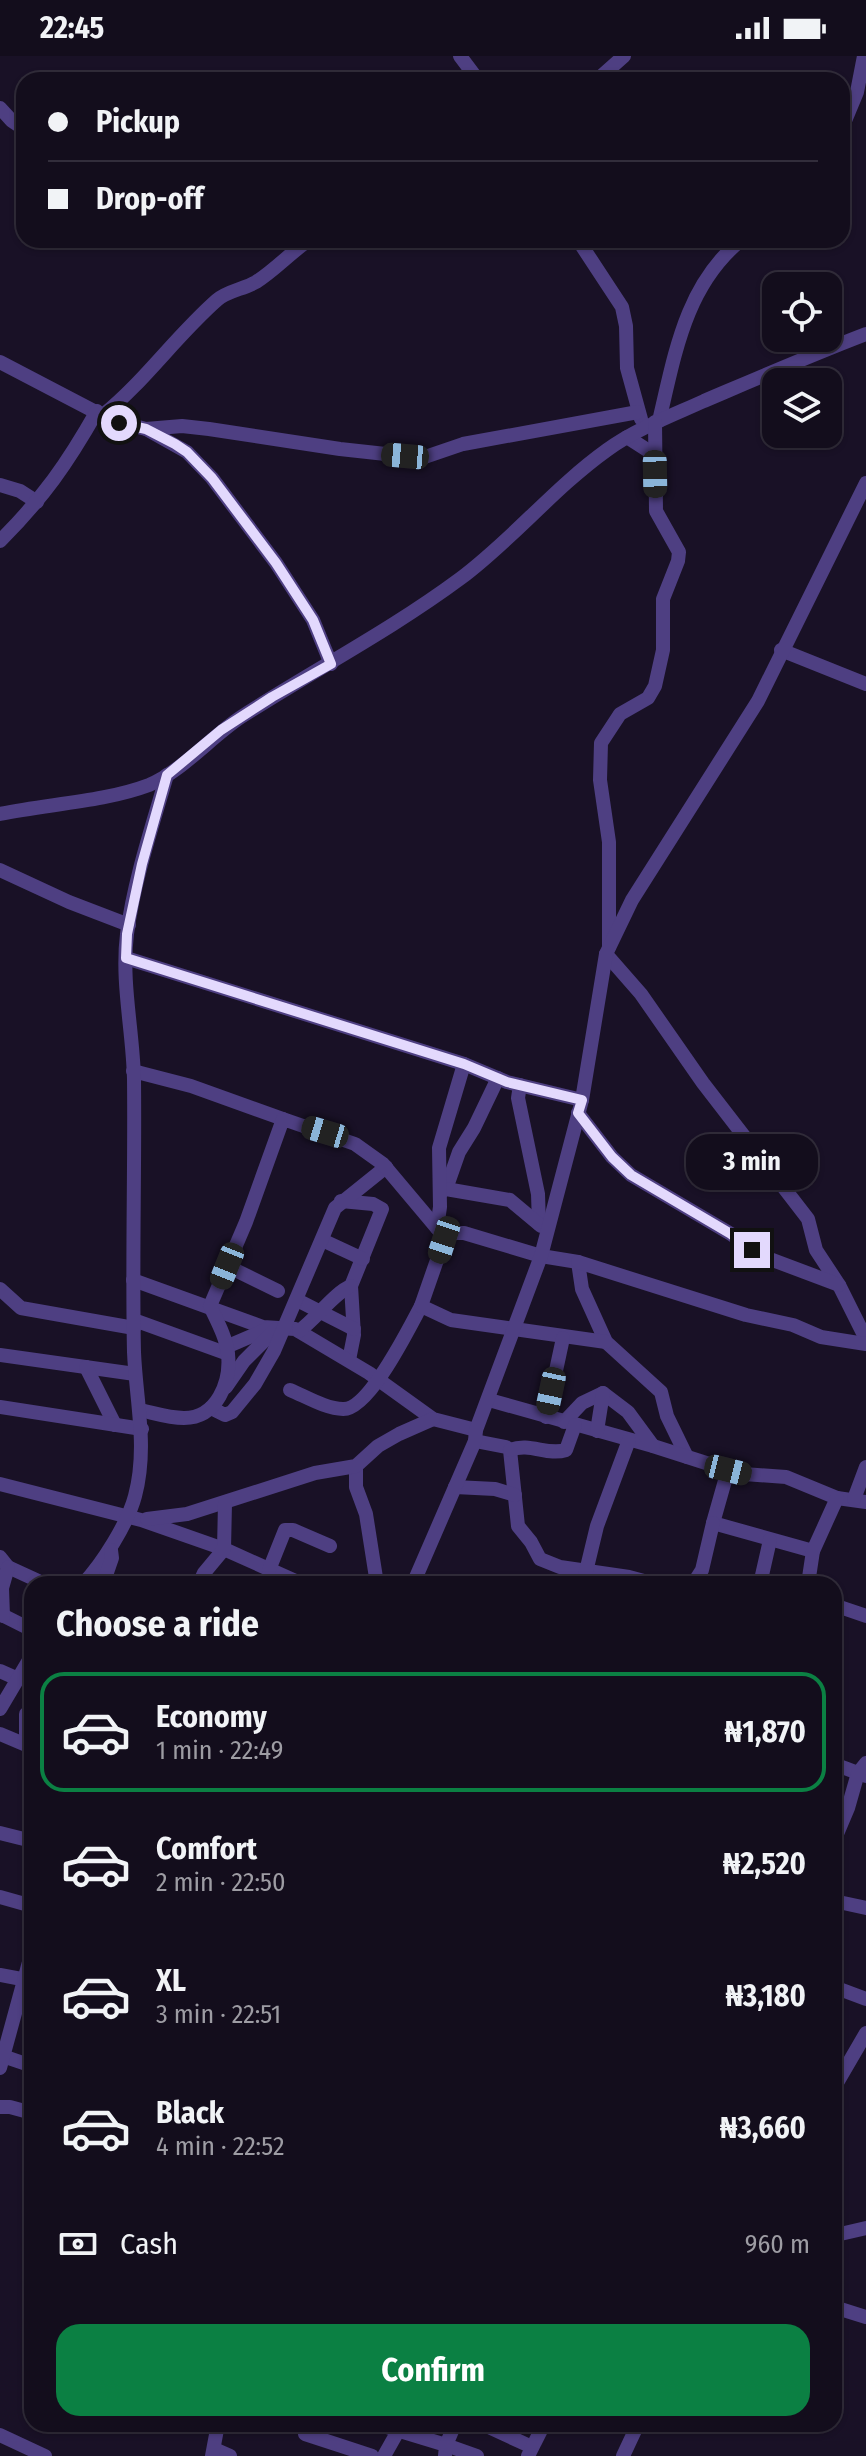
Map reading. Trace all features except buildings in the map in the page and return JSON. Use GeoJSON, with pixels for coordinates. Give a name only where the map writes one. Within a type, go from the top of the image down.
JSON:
{"type":"FeatureCollection","features":[{"type":"Feature","properties":{"kind":"street"},"geometry":{"type":"LineString","coordinates":[[606,72],[624,56]]}},
{"type":"Feature","properties":{"kind":"street"},"geometry":{"type":"LineString","coordinates":[[850,114],[862,94],[864,56]]}},
{"type":"Feature","properties":{"kind":"street"},"geometry":{"type":"LineString","coordinates":[[0,108],[16,124]]}},
{"type":"Feature","properties":{"kind":"street"},"geometry":{"type":"LineString","coordinates":[[0,541],[37,502],[100,413],[137,385],[218,299],[251,285],[278,268],[300,248]]}},
{"type":"Feature","properties":{"kind":"street"},"geometry":{"type":"LineString","coordinates":[[583,248],[622,307],[626,326],[627,368],[638,412],[653,423]]}},
{"type":"Feature","properties":{"kind":"street"},"geometry":{"type":"LineString","coordinates":[[542,1228],[580,1106],[608,951],[609,842],[600,780],[601,743],[620,714],[648,698],[655,686],[663,650],[663,599],[678,561],[679,552],[656,511],[653,423],[688,309],[718,263],[733,248]]}},
{"type":"Feature","properties":{"kind":"street"},"geometry":{"type":"LineString","coordinates":[[0,814],[127,791],[167,775],[221,730],[331,664],[460,579],[508,540],[579,473],[627,437],[791,363],[864,336]]}},
{"type":"Feature","properties":{"kind":"street"},"geometry":{"type":"LineString","coordinates":[[0,362],[117,422],[146,429],[187,452],[212,478],[276,563],[306,608],[331,664]]}},
{"type":"Feature","properties":{"kind":"street"},"geometry":{"type":"LineString","coordinates":[[146,429],[182,426],[422,458],[463,444],[638,412]]}},
{"type":"Feature","properties":{"kind":"street"},"geometry":{"type":"LineString","coordinates":[[627,437],[655,455]]}},
{"type":"Feature","properties":{"kind":"street"},"geometry":{"type":"LineString","coordinates":[[608,951],[632,900],[758,701],[866,483]]}},
{"type":"Feature","properties":{"kind":"street"},"geometry":{"type":"LineString","coordinates":[[0,485],[20,491],[37,502]]}},
{"type":"Feature","properties":{"kind":"street"},"geometry":{"type":"LineString","coordinates":[[781,650],[866,684]]}},
{"type":"Feature","properties":{"kind":"street"},"geometry":{"type":"LineString","coordinates":[[91,1576],[109,1547],[134,1518],[142,1461],[142,1429],[135,1374],[133,1071],[126,958],[129,925],[142,864],[167,775]]}},
{"type":"Feature","properties":{"kind":"street"},"geometry":{"type":"LineString","coordinates":[[2,876],[129,925]]}},
{"type":"Feature","properties":{"kind":"street"},"geometry":{"type":"LineString","coordinates":[[608,951],[703,1083],[808,1219],[816,1250],[839,1285],[866,1341]]}},
{"type":"Feature","properties":{"kind":"street"},"geometry":{"type":"LineString","coordinates":[[126,958],[464,1064],[580,1106],[612,1157],[631,1175],[731,1234],[762,1256],[839,1285]]}},
{"type":"Feature","properties":{"kind":"street"},"geometry":{"type":"LineString","coordinates":[[439,1230],[443,1191],[440,1140],[464,1064]]}},
{"type":"Feature","properties":{"kind":"street"},"geometry":{"type":"LineString","coordinates":[[133,1071],[191,1086],[355,1144],[386,1167],[444,1240],[421,1306],[379,1381],[346,1409],[290,1390]]}},
{"type":"Feature","properties":{"kind":"street"},"geometry":{"type":"LineString","coordinates":[[443,1191],[459,1152],[498,1078]]}},
{"type":"Feature","properties":{"kind":"street"},"geometry":{"type":"LineString","coordinates":[[416,1576],[476,1436],[541,1256],[538,1194],[518,1098],[520,1085]]}},
{"type":"Feature","properties":{"kind":"street"},"geometry":{"type":"LineString","coordinates":[[226,1387],[227,1351],[210,1306],[283,1119]]}},
{"type":"Feature","properties":{"kind":"street"},"geometry":{"type":"LineString","coordinates":[[140,1410],[187,1418],[211,1408],[244,1361],[276,1328],[297,1300],[335,1208],[386,1167]]}},
{"type":"Feature","properties":{"kind":"street"},"geometry":{"type":"LineString","coordinates":[[443,1191],[510,1200],[542,1228]]}},
{"type":"Feature","properties":{"kind":"street"},"geometry":{"type":"LineString","coordinates":[[341,1201],[373,1204],[382,1209],[351,1286],[354,1329],[349,1360]]}},
{"type":"Feature","properties":{"kind":"street"},"geometry":{"type":"LineString","coordinates":[[439,1230],[464,1233],[541,1256],[578,1262],[746,1315],[793,1325],[821,1337],[866,1341]]}},
{"type":"Feature","properties":{"kind":"street"},"geometry":{"type":"LineString","coordinates":[[322,1240],[363,1259]]}},
{"type":"Feature","properties":{"kind":"street"},"geometry":{"type":"LineString","coordinates":[[578,1262],[582,1289],[606,1342],[661,1392],[667,1416],[687,1457]]}},
{"type":"Feature","properties":{"kind":"street"},"geometry":{"type":"LineString","coordinates":[[227,1266],[278,1291]]}},
{"type":"Feature","properties":{"kind":"street"},"geometry":{"type":"LineString","coordinates":[[133,1280],[276,1328]]}},
{"type":"Feature","properties":{"kind":"street"},"geometry":{"type":"LineString","coordinates":[[274,1351],[302,1332],[341,1290],[351,1286]]}},
{"type":"Feature","properties":{"kind":"street"},"geometry":{"type":"LineString","coordinates":[[0,1289],[21,1308],[134,1324],[227,1351],[276,1328],[290,1327],[349,1360],[433,1419],[510,1450],[530,1446],[560,1452],[566,1450],[570,1424],[582,1403],[603,1393]]}},
{"type":"Feature","properties":{"kind":"street"},"geometry":{"type":"LineString","coordinates":[[297,1300],[354,1329]]}},
{"type":"Feature","properties":{"kind":"street"},"geometry":{"type":"LineString","coordinates":[[421,1306],[451,1320],[606,1342]]}},
{"type":"Feature","properties":{"kind":"street"},"geometry":{"type":"LineString","coordinates":[[211,1408],[225,1415],[232,1412],[255,1384],[274,1351],[276,1328]]}},
{"type":"Feature","properties":{"kind":"street"},"geometry":{"type":"LineString","coordinates":[[546,1417],[563,1338]]}},
{"type":"Feature","properties":{"kind":"street"},"geometry":{"type":"LineString","coordinates":[[0,1355],[135,1374]]}},
{"type":"Feature","properties":{"kind":"street"},"geometry":{"type":"LineString","coordinates":[[86,1367],[115,1425]]}},
{"type":"Feature","properties":{"kind":"street"},"geometry":{"type":"LineString","coordinates":[[603,1393],[628,1412],[653,1446]]}},
{"type":"Feature","properties":{"kind":"street"},"geometry":{"type":"LineString","coordinates":[[597,1431],[603,1393]]}},
{"type":"Feature","properties":{"kind":"street"},"geometry":{"type":"LineString","coordinates":[[489,1400],[728,1470],[786,1477],[837,1498],[860,1500],[866,1467]]}},
{"type":"Feature","properties":{"kind":"street"},"geometry":{"type":"LineString","coordinates":[[0,1407],[142,1429]]}},
{"type":"Feature","properties":{"kind":"street"},"geometry":{"type":"LineString","coordinates":[[134,1518],[187,1514],[315,1473],[356,1466],[378,1446],[433,1419]]}},
{"type":"Feature","properties":{"kind":"street"},"geometry":{"type":"LineString","coordinates":[[585,1576],[597,1526],[629,1440]]}},
{"type":"Feature","properties":{"kind":"street"},"geometry":{"type":"LineString","coordinates":[[512,1473],[530,1446]]}},
{"type":"Feature","properties":{"kind":"street"},"geometry":{"type":"LineString","coordinates":[[510,1450],[518,1526],[540,1559],[582,1576]]}},
{"type":"Feature","properties":{"kind":"street"},"geometry":{"type":"LineString","coordinates":[[356,1466],[356,1487],[366,1514],[376,1576]]}},
{"type":"Feature","properties":{"kind":"street"},"geometry":{"type":"LineString","coordinates":[[698,1576],[728,1470]]}},
{"type":"Feature","properties":{"kind":"street"},"geometry":{"type":"LineString","coordinates":[[0,1484],[134,1518],[224,1549],[283,1576]]}},
{"type":"Feature","properties":{"kind":"street"},"geometry":{"type":"LineString","coordinates":[[455,1487],[495,1489],[515,1495]]}},
{"type":"Feature","properties":{"kind":"street"},"geometry":{"type":"LineString","coordinates":[[809,1576],[813,1551],[837,1498]]}},
{"type":"Feature","properties":{"kind":"street"},"geometry":{"type":"LineString","coordinates":[[206,1576],[224,1549],[225,1503]]}},
{"type":"Feature","properties":{"kind":"street"},"geometry":{"type":"LineString","coordinates":[[187,1514],[198,1539],[203,1576]]}},
{"type":"Feature","properties":{"kind":"street"},"geometry":{"type":"LineString","coordinates":[[713,1523],[813,1551]]}},
{"type":"Feature","properties":{"kind":"street"},"geometry":{"type":"LineString","coordinates":[[269,1570],[285,1530],[293,1530],[330,1546]]}},
{"type":"Feature","properties":{"kind":"street"},"geometry":{"type":"LineString","coordinates":[[762,1576],[770,1540]]}},
{"type":"Feature","properties":{"kind":"street"},"geometry":{"type":"LineString","coordinates":[[106,1576],[112,1558],[109,1547]]}},
{"type":"Feature","properties":{"kind":"street"},"geometry":{"type":"LineString","coordinates":[[24,1626],[2,1615],[4,1562],[30,1576]]}},
{"type":"Feature","properties":{"kind":"street"},"geometry":{"type":"LineString","coordinates":[[842,1608],[866,1616]]}},
{"type":"Feature","properties":{"kind":"street"},"geometry":{"type":"LineString","coordinates":[[24,1669],[2,1706],[24,1712]]}},
{"type":"Feature","properties":{"kind":"street"},"geometry":{"type":"LineString","coordinates":[[0,1671],[18,1679]]}},
{"type":"Feature","properties":{"kind":"street"},"geometry":{"type":"LineString","coordinates":[[0,1734],[24,1744]]}},
{"type":"Feature","properties":{"kind":"street"},"geometry":{"type":"LineString","coordinates":[[842,1766],[863,1771],[842,1822]]}},
{"type":"Feature","properties":{"kind":"street"},"geometry":{"type":"LineString","coordinates":[[0,1833],[24,1839]]}},
{"type":"Feature","properties":{"kind":"street"},"geometry":{"type":"LineString","coordinates":[[0,1897],[24,1904]]}},
{"type":"Feature","properties":{"kind":"street"},"geometry":{"type":"LineString","coordinates":[[842,1903],[866,1908]]}},
{"type":"Feature","properties":{"kind":"street"},"geometry":{"type":"LineString","coordinates":[[0,1975],[24,1979]]}},
{"type":"Feature","properties":{"kind":"street"},"geometry":{"type":"LineString","coordinates":[[842,1990],[866,1999]]}},
{"type":"Feature","properties":{"kind":"street"},"geometry":{"type":"LineString","coordinates":[[24,1992],[1,2060],[24,2064]]}},
{"type":"Feature","properties":{"kind":"street"},"geometry":{"type":"LineString","coordinates":[[842,2074],[866,2033]]}},
{"type":"Feature","properties":{"kind":"street"},"geometry":{"type":"LineString","coordinates":[[0,2107],[24,2111]]}},
{"type":"Feature","properties":{"kind":"street"},"geometry":{"type":"LineString","coordinates":[[842,2234],[866,2228]]}},
{"type":"Feature","properties":{"kind":"street"},"geometry":{"type":"LineString","coordinates":[[842,2310],[866,2317]]}},
{"type":"Feature","properties":{"kind":"street"},"geometry":{"type":"LineString","coordinates":[[217,2432],[213,2453],[230,2456]]}},
{"type":"Feature","properties":{"kind":"street"},"geometry":{"type":"LineString","coordinates":[[306,2432],[372,2456]]}},
{"type":"Feature","properties":{"kind":"street"},"geometry":{"type":"LineString","coordinates":[[384,2456],[398,2432]]}},
{"type":"Feature","properties":{"kind":"street"},"geometry":{"type":"LineString","coordinates":[[408,2432],[446,2450],[477,2456]]}},
{"type":"Feature","properties":{"kind":"street"},"geometry":{"type":"LineString","coordinates":[[496,2432],[530,2452],[540,2432]]}},
{"type":"Feature","properties":{"kind":"street"},"geometry":{"type":"LineString","coordinates":[[623,2456],[634,2432]]}},
{"type":"Feature","properties":{"kind":"street"},"geometry":{"type":"LineString","coordinates":[[0,2435],[45,2456]]}},
{"type":"Feature","properties":{"kind":"route"},"geometry":{"type":"LineString","coordinates":[[119,423],[146,429],[175,444],[212,478],[276,563],[313,620],[331,664],[221,730],[167,775],[142,864],[127,934],[126,958],[464,1064],[507,1082],[582,1100],[578,1113],[621,1167],[752,1250]]}}]}
